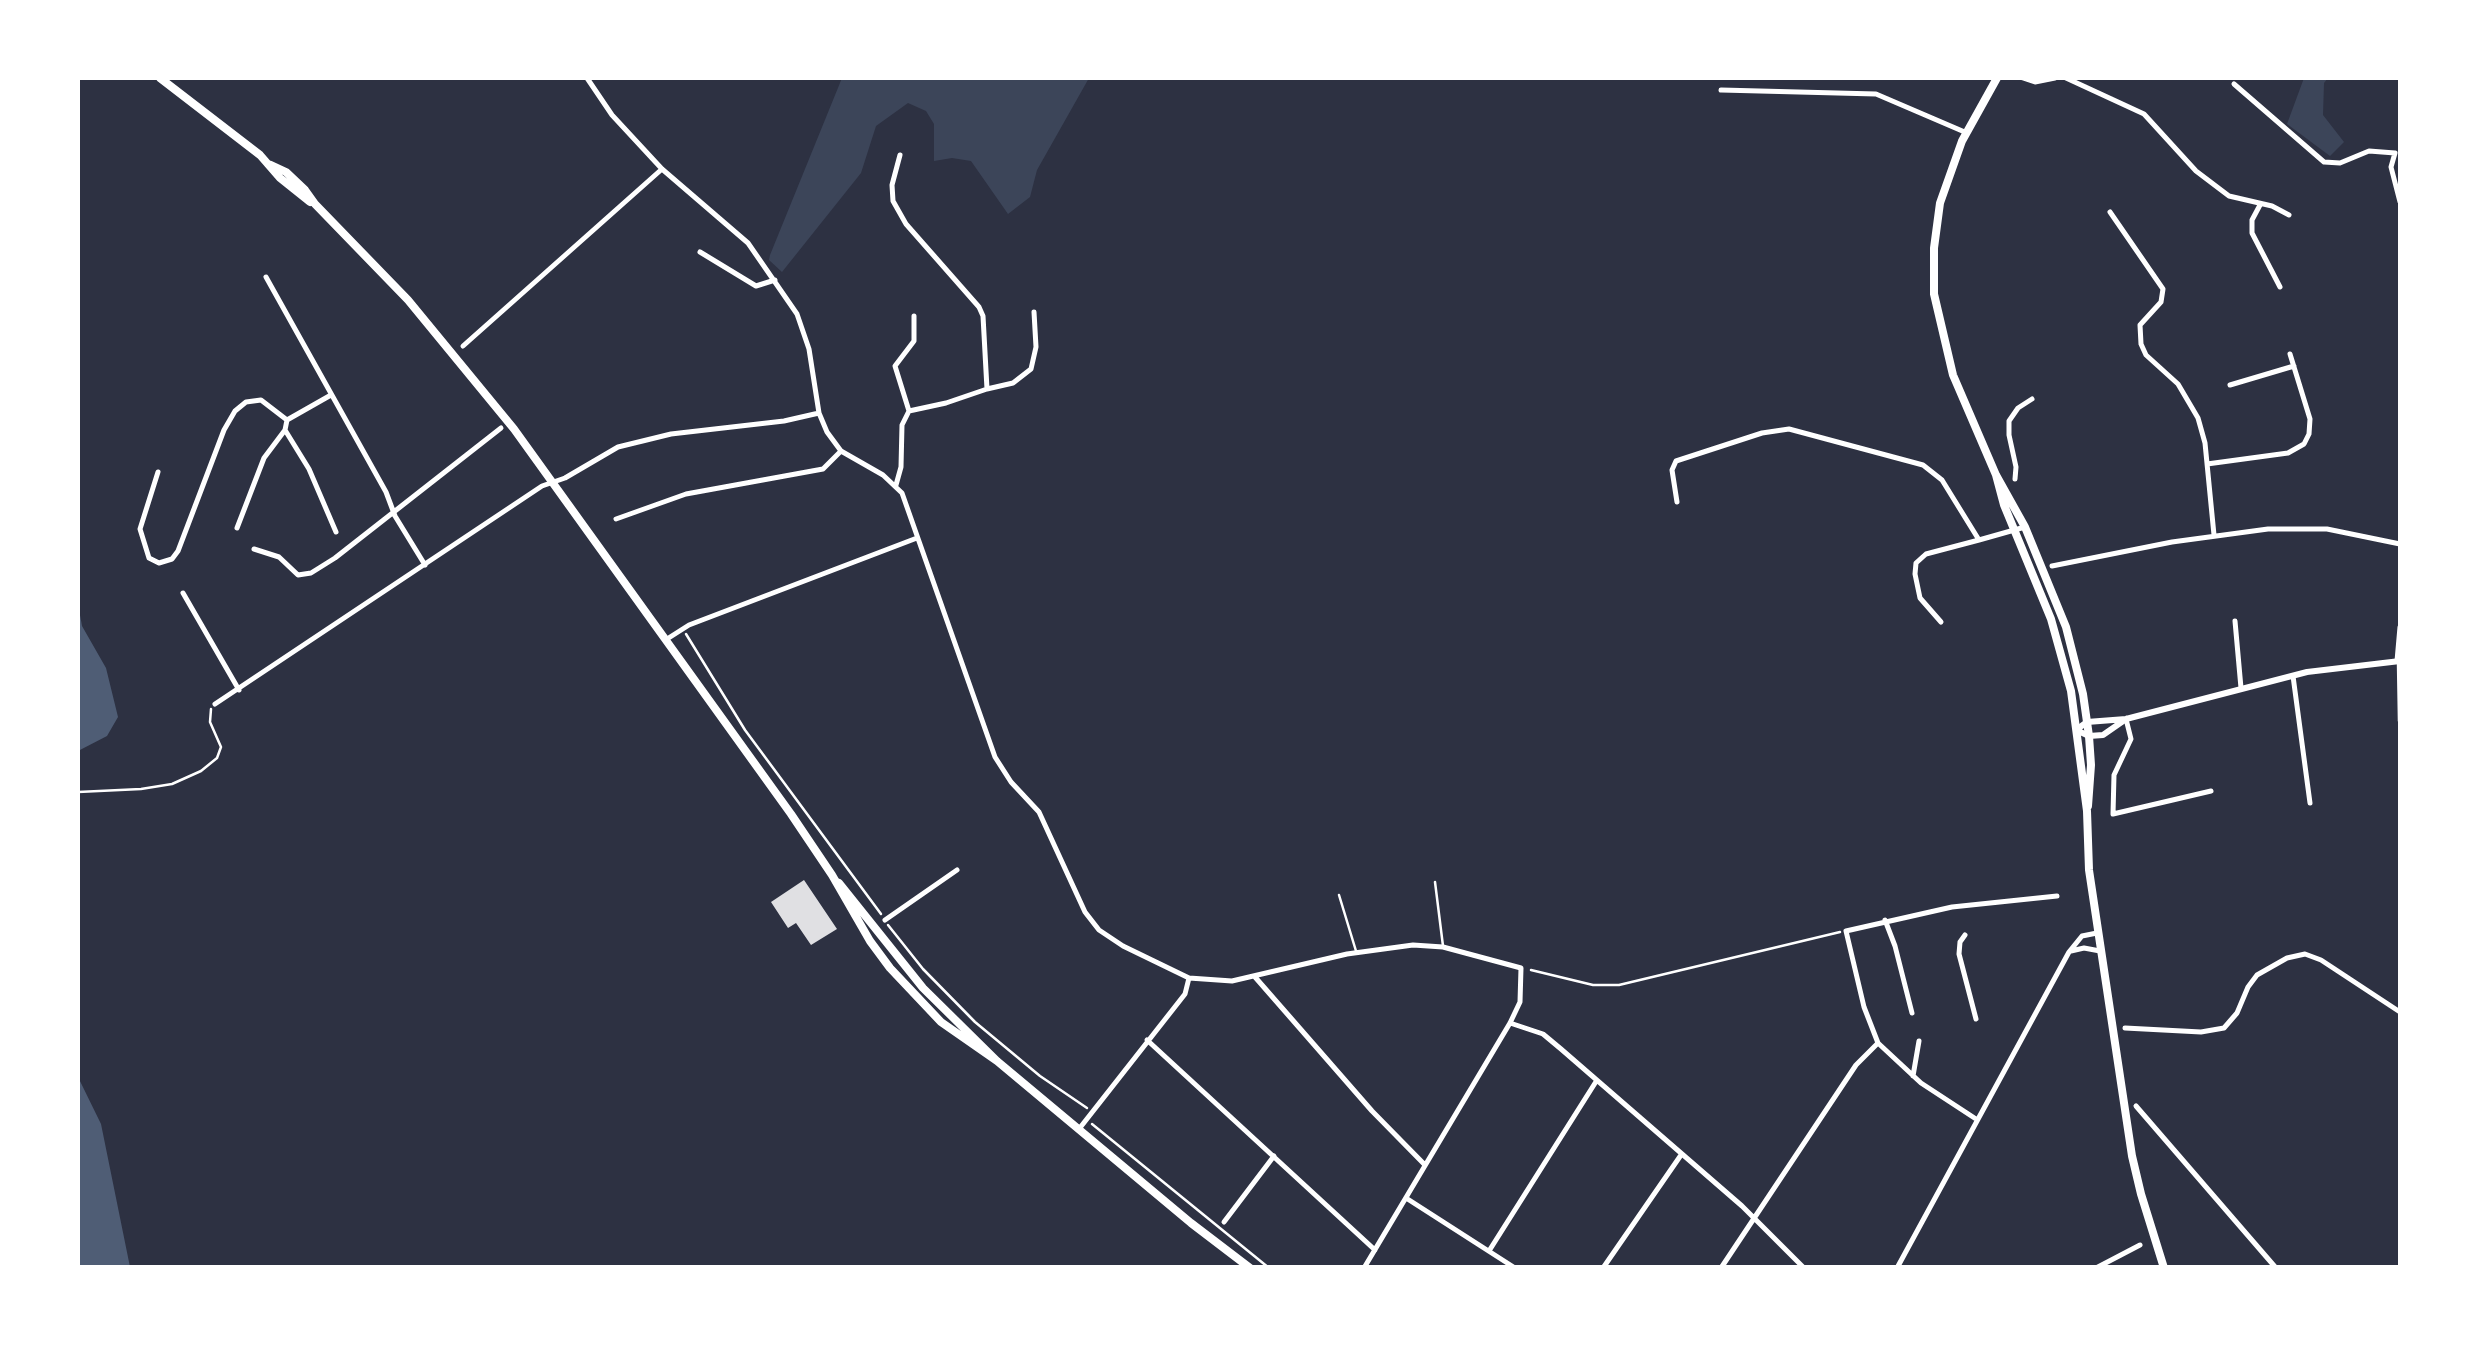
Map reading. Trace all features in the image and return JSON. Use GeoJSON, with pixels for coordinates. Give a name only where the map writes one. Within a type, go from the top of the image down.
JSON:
{"type":"FeatureCollection","features":[{"type":"Feature","properties":{"kind":"main road"},"geometry":{"type":"LineString","coordinates":[[160,78],[306,190],[424,319],[554,482],[832,875],[870,941],[902,980],[954,1032],[997,1062],[1250,1268]]}},
{"type":"Feature","properties":{"kind":"main road"},"geometry":{"type":"LineString","coordinates":[[1997,78],[1967,133],[1940,203],[1933,260],[1934,294],[1953,375],[1996,475],[2059,644],[2087,811]]}},
{"type":"Feature","properties":{"kind":"main road"},"geometry":{"type":"LineString","coordinates":[[1996,475],[2026,527],[2066,628],[2087,722],[2091,766],[2088,870],[2132,1156],[2164,1268]]}},
{"type":"Feature","properties":{"kind":"street"},"geometry":{"type":"LineString","coordinates":[[587,78],[612,116],[662,168],[736,230],[775,280],[803,327],[819,413],[827,432],[841,451],[896,485],[995,757],[1011,782],[1039,812],[1085,912],[1100,930],[1123,946],[1189,978],[1220,982],[1356,952],[1404,946],[1443,948],[1521,968],[1520,1002],[1510,1023],[1364,1268]]}},
{"type":"Feature","properties":{"kind":"street"},"geometry":{"type":"LineString","coordinates":[[2023,78],[2035,82],[2054,78]]}},
{"type":"Feature","properties":{"kind":"street"},"geometry":{"type":"LineString","coordinates":[[2066,78],[2144,114],[2212,185],[2229,196],[2272,206],[2290,215]]}},
{"type":"Feature","properties":{"kind":"street"},"geometry":{"type":"LineString","coordinates":[[2234,84],[2324,162],[2340,163],[2369,151],[2398,151],[2391,167],[2400,202]]}},
{"type":"Feature","properties":{"kind":"street"},"geometry":{"type":"LineString","coordinates":[[1721,90],[1876,94],[1967,133]]}},
{"type":"Feature","properties":{"kind":"street"},"geometry":{"type":"LineString","coordinates":[[900,155],[892,185],[893,201],[906,224],[979,307],[987,388]]}},
{"type":"Feature","properties":{"kind":"street"},"geometry":{"type":"LineString","coordinates":[[463,346],[662,168]]}},
{"type":"Feature","properties":{"kind":"street"},"geometry":{"type":"LineString","coordinates":[[2260,204],[2252,220],[2252,233],[2280,287]]}},
{"type":"Feature","properties":{"kind":"street"},"geometry":{"type":"LineString","coordinates":[[2110,212],[2163,289],[2161,302],[2140,325],[2141,344],[2146,355],[2173,379],[2191,404],[2202,429],[2214,535]]}},
{"type":"Feature","properties":{"kind":"street"},"geometry":{"type":"LineString","coordinates":[[700,252],[756,286],[775,280]]}},
{"type":"Feature","properties":{"kind":"street"},"geometry":{"type":"LineString","coordinates":[[266,277],[425,565]]}},
{"type":"Feature","properties":{"kind":"street"},"geometry":{"type":"LineString","coordinates":[[909,411],[1012,382],[1031,368],[1036,347],[1034,312]]}},
{"type":"Feature","properties":{"kind":"street"},"geometry":{"type":"LineString","coordinates":[[896,485],[901,467],[902,425],[909,411],[895,366],[914,341],[914,316]]}},
{"type":"Feature","properties":{"kind":"street"},"geometry":{"type":"LineString","coordinates":[[2207,464],[2288,453],[2304,444],[2310,434],[2310,419],[2290,354]]}},
{"type":"Feature","properties":{"kind":"street"},"geometry":{"type":"LineString","coordinates":[[2230,385],[2294,366]]}},
{"type":"Feature","properties":{"kind":"street"},"geometry":{"type":"LineString","coordinates":[[237,528],[264,458],[285,430],[287,420],[331,395]]}},
{"type":"Feature","properties":{"kind":"street"},"geometry":{"type":"LineString","coordinates":[[158,472],[140,529],[150,558],[159,563],[172,559],[178,551],[224,430],[235,411],[254,399],[261,400],[287,420]]}},
{"type":"Feature","properties":{"kind":"street"},"geometry":{"type":"LineString","coordinates":[[2014,479],[2016,467],[2008,436],[2009,420],[2032,399]]}},
{"type":"Feature","properties":{"kind":"street"},"geometry":{"type":"LineString","coordinates":[[215,704],[542,486],[618,448],[647,439],[819,413]]}},
{"type":"Feature","properties":{"kind":"street"},"geometry":{"type":"LineString","coordinates":[[254,549],[279,557],[303,576],[335,558],[501,428]]}},
{"type":"Feature","properties":{"kind":"street"},"geometry":{"type":"LineString","coordinates":[[1677,502],[1672,470],[1676,461],[1789,428],[1923,465],[1942,480],[1979,540]]}},
{"type":"Feature","properties":{"kind":"street"},"geometry":{"type":"LineString","coordinates":[[285,430],[309,469],[336,532]]}},
{"type":"Feature","properties":{"kind":"street"},"geometry":{"type":"LineString","coordinates":[[616,519],[686,494],[823,469],[841,451]]}},
{"type":"Feature","properties":{"kind":"street"},"geometry":{"type":"LineString","coordinates":[[1940,622],[1920,598],[1916,563],[1926,554],[2026,527]]}},
{"type":"Feature","properties":{"kind":"street"},"geometry":{"type":"LineString","coordinates":[[2052,566],[2214,535],[2268,529],[2316,529],[2400,544]]}},
{"type":"Feature","properties":{"kind":"street"},"geometry":{"type":"LineString","coordinates":[[667,639],[681,629],[917,538]]}},
{"type":"Feature","properties":{"kind":"street"},"geometry":{"type":"LineString","coordinates":[[183,593],[239,690]]}},
{"type":"Feature","properties":{"kind":"street"},"geometry":{"type":"LineString","coordinates":[[2235,622],[2242,688]]}},
{"type":"Feature","properties":{"kind":"street"},"geometry":{"type":"LineString","coordinates":[[2126,720],[2112,731],[2088,736],[2076,730],[2087,722],[2126,720],[2293,676],[2399,661],[2400,627]]}},
{"type":"Feature","properties":{"kind":"street"},"geometry":{"type":"LineString","coordinates":[[2293,676],[2310,804]]}},
{"type":"Feature","properties":{"kind":"street"},"geometry":{"type":"LineString","coordinates":[[2126,720],[2131,739],[2114,776],[2113,814],[2211,791]]}},
{"type":"Feature","properties":{"kind":"street"},"geometry":{"type":"LineString","coordinates":[[885,920],[957,870]]}},
{"type":"Feature","properties":{"kind":"street"},"geometry":{"type":"LineString","coordinates":[[1976,1119],[1950,1105],[1878,1043],[1864,1006],[1846,931],[1952,907],[2057,896]]}},
{"type":"Feature","properties":{"kind":"street"},"geometry":{"type":"LineString","coordinates":[[1885,920],[1896,946],[1912,1013]]}},
{"type":"Feature","properties":{"kind":"street"},"geometry":{"type":"LineString","coordinates":[[1897,1268],[2068,952],[2082,936],[2098,932]]}},
{"type":"Feature","properties":{"kind":"street"},"geometry":{"type":"LineString","coordinates":[[1965,935],[1960,942],[1960,954],[1976,1019]]}},
{"type":"Feature","properties":{"kind":"street"},"geometry":{"type":"LineString","coordinates":[[2068,952],[2084,948],[2100,951]]}},
{"type":"Feature","properties":{"kind":"street"},"geometry":{"type":"LineString","coordinates":[[2125,1028],[2201,1032],[2224,1028],[2238,1013],[2257,975],[2288,958],[2305,954],[2321,960],[2400,1012]]}},
{"type":"Feature","properties":{"kind":"street"},"geometry":{"type":"LineString","coordinates":[[1254,977],[1425,1165]]}},
{"type":"Feature","properties":{"kind":"street"},"geometry":{"type":"LineString","coordinates":[[1078,1129],[1185,994],[1189,978]]}},
{"type":"Feature","properties":{"kind":"street"},"geometry":{"type":"LineString","coordinates":[[1510,1023],[1543,1034],[1754,1218],[1804,1268]]}},
{"type":"Feature","properties":{"kind":"street"},"geometry":{"type":"LineString","coordinates":[[1147,1040],[1375,1250]]}},
{"type":"Feature","properties":{"kind":"street"},"geometry":{"type":"LineString","coordinates":[[1913,1076],[1919,1042]]}},
{"type":"Feature","properties":{"kind":"street"},"geometry":{"type":"LineString","coordinates":[[1720,1268],[1856,1065],[1878,1043]]}},
{"type":"Feature","properties":{"kind":"street"},"geometry":{"type":"LineString","coordinates":[[1489,1251],[1597,1080]]}},
{"type":"Feature","properties":{"kind":"street"},"geometry":{"type":"LineString","coordinates":[[2136,1106],[2276,1268]]}},
{"type":"Feature","properties":{"kind":"street"},"geometry":{"type":"LineString","coordinates":[[1603,1268],[1682,1154]]}},
{"type":"Feature","properties":{"kind":"street"},"geometry":{"type":"LineString","coordinates":[[1224,1222],[1274,1156]]}},
{"type":"Feature","properties":{"kind":"street"},"geometry":{"type":"LineString","coordinates":[[1406,1198],[1515,1268]]}},
{"type":"Feature","properties":{"kind":"street"},"geometry":{"type":"LineString","coordinates":[[2096,1268],[2140,1246]]}},
{"type":"Feature","properties":{"kind":"lane"},"geometry":{"type":"LineString","coordinates":[[2399,661],[2399,721]]}},
{"type":"Feature","properties":{"kind":"lane"},"geometry":{"type":"LineString","coordinates":[[1435,882],[1443,948]]}},
{"type":"Feature","properties":{"kind":"lane"},"geometry":{"type":"LineString","coordinates":[[1339,895],[1356,952]]}},
{"type":"Feature","properties":{"kind":"path"},"geometry":{"type":"LineString","coordinates":[[681,629],[745,730],[923,969],[975,1022],[1040,1076],[1091,1111],[1091,1120],[1098,1130],[1269,1268]]}},
{"type":"Feature","properties":{"kind":"path"},"geometry":{"type":"LineString","coordinates":[[78,792],[172,784],[201,771],[217,758],[221,747],[210,722],[215,704]]}},
{"type":"Feature","properties":{"kind":"path"},"geometry":{"type":"LineString","coordinates":[[1521,968],[1594,985],[1620,985],[1846,931]]}},
{"type":"Feature","properties":{"kind":"shaded area"},"geometry":{"type":"Polygon","coordinates":[[[842,78],[1089,78],[1037,170],[1030,197],[1008,214],[971,161],[934,161],[934,124],[926,111],[908,103],[876,126],[861,173],[782,272],[769,260],[770,255],[842,78]]]}},
{"type":"Feature","properties":{"kind":"shaded area"},"geometry":{"type":"Polygon","coordinates":[[[2304,78],[2328,78],[2324,83],[2323,115],[2344,142],[2330,156],[2287,124],[2304,78]]]}},
{"type":"Feature","properties":{"kind":"shaded area"},"geometry":{"type":"Polygon","coordinates":[[[78,604],[82,626],[106,668],[118,717],[107,736],[78,751],[78,604]]]}},
{"type":"Feature","properties":{"kind":"shaded area"},"geometry":{"type":"Polygon","coordinates":[[[78,1077],[101,1124],[130,1267],[78,1267],[78,1077]]]}},
{"type":"Feature","properties":{"kind":"building"},"geometry":{"type":"Polygon","coordinates":[[[804,880],[837,929],[811,945],[796,923],[788,928],[771,902],[804,880]]]}}]}
